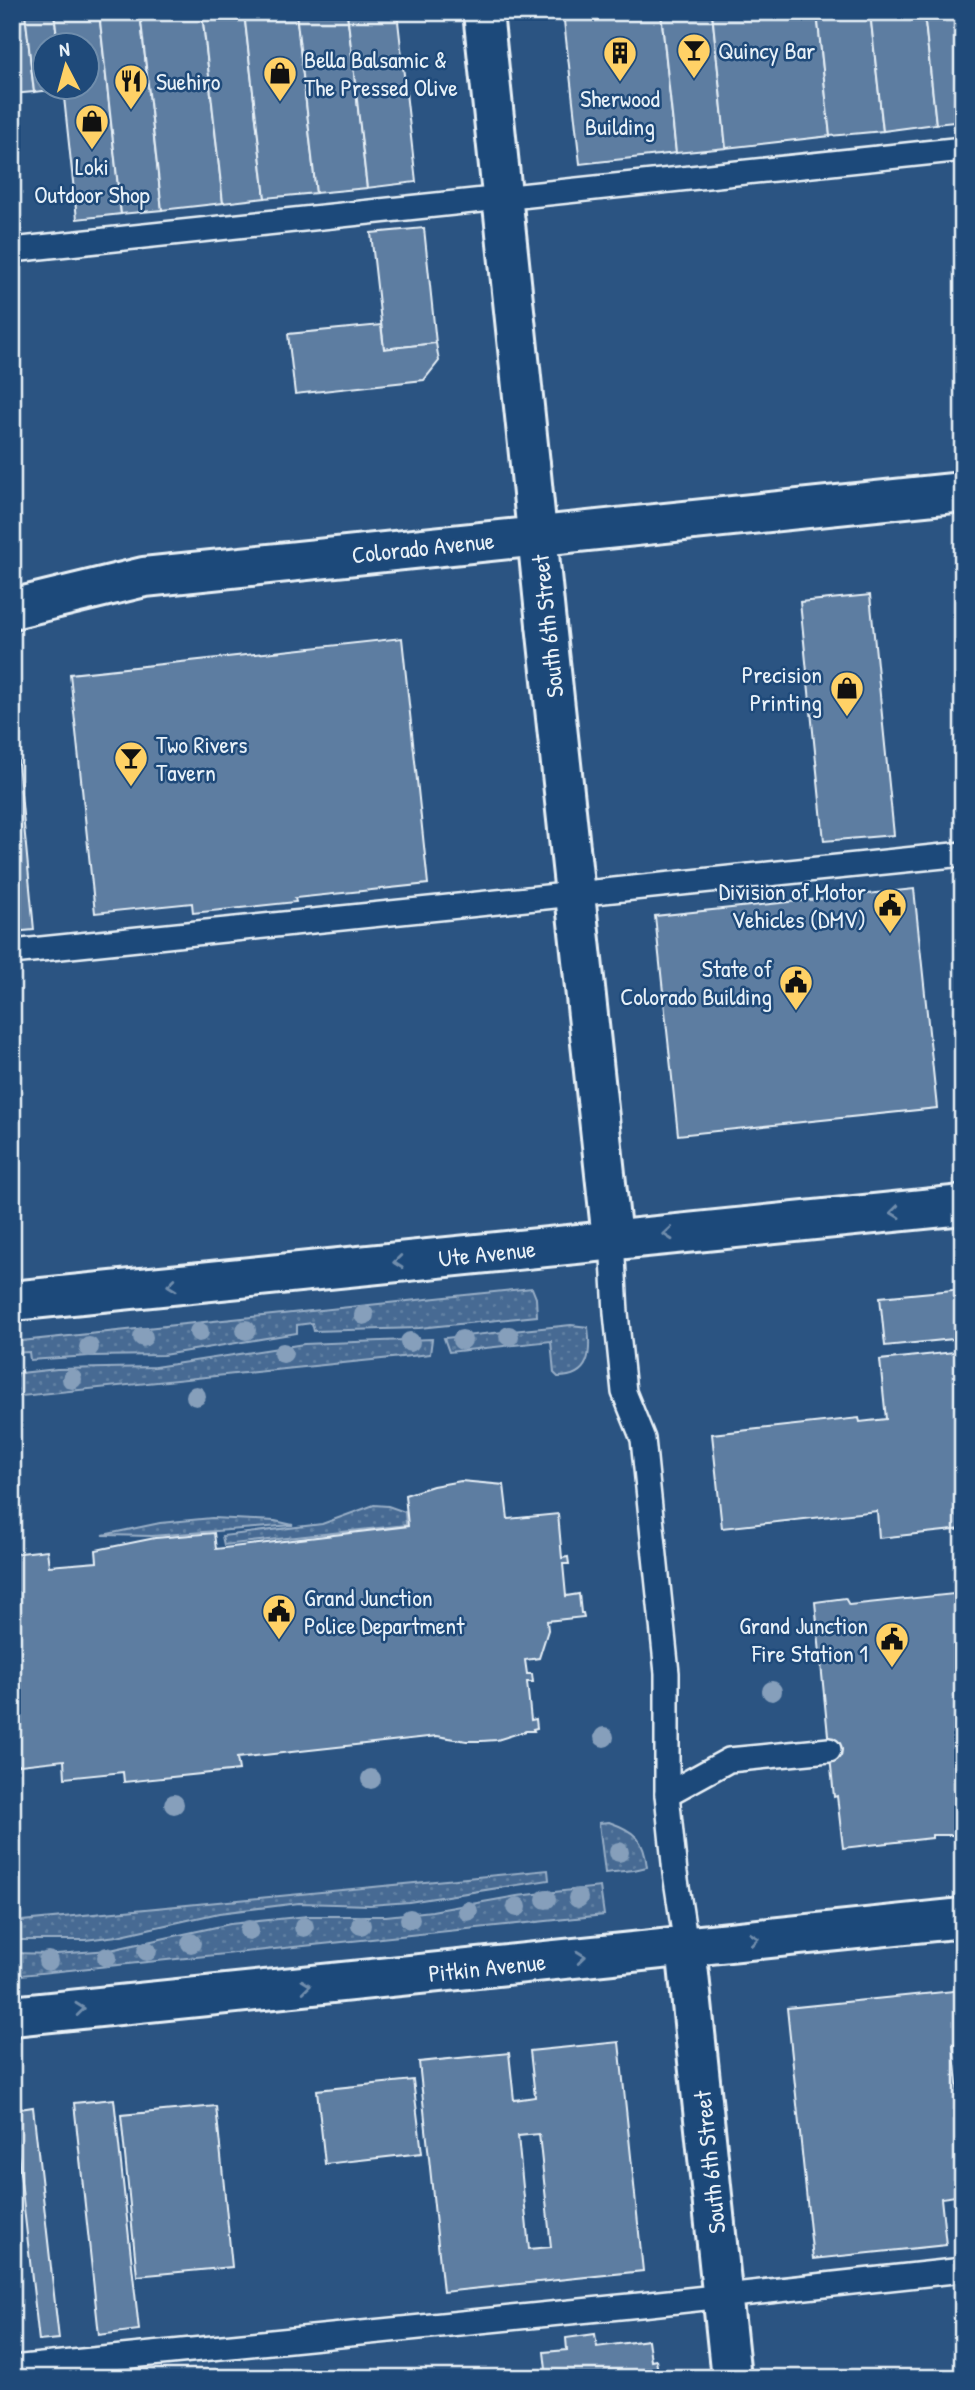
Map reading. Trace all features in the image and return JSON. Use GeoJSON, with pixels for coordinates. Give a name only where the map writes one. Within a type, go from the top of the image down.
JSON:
{"type":"FeatureCollection","features":[{"type":"Feature","properties":{"kind":"street","name":"South 6th Street"},"geometry":{"type":"LineString","coordinates":[[483,12],[612,1239]]}},
{"type":"Feature","properties":{"kind":"street","name":"Colorado Avenue"},"geometry":{"type":"LineString","coordinates":[[12,609],[144,577],[963,492]]}},
{"type":"Feature","properties":{"kind":"street","name":"Ute Avenue"},"geometry":{"type":"LineString","coordinates":[[12,1301],[963,1205]]}},
{"type":"Feature","properties":{"kind":"street","name":"Pitkin Avenue"},"geometry":{"type":"LineString","coordinates":[[12,2016],[963,1918]]}},
{"type":"Feature","properties":{"kind":"street","name":"South 6th Street"},"geometry":{"type":"LineString","coordinates":[[687,1946],[731,2378]]}},
{"type":"Feature","properties":{"kind":"lane"},"geometry":{"type":"LineString","coordinates":[[12,250],[963,149]]}},
{"type":"Feature","properties":{"kind":"lane"},"geometry":{"type":"LineString","coordinates":[[12,952],[963,855]]}},
{"type":"Feature","properties":{"kind":"lane"},"geometry":{"type":"LineString","coordinates":[[612,1239],[624,1392],[643,1440],[667,1673],[667,1794],[675,1873],[687,1946]]}},
{"type":"Feature","properties":{"kind":"lane"},"geometry":{"type":"LineString","coordinates":[[667,1794],[729,1760],[829,1749]]}},
{"type":"Feature","properties":{"kind":"lane"},"geometry":{"type":"LineString","coordinates":[[12,2368],[723,2297],[963,2270]]}},
{"type":"Feature","properties":{"kind":"shaded area"},"geometry":{"type":"Polygon","coordinates":[[[532,1288],[536,1298],[537,1316],[419,1328],[314,1331],[312,1323],[297,1325],[297,1333],[163,1355],[30,1360],[29,1352],[13,1353],[12,1362],[12,1342],[532,1288]]]}},
{"type":"Feature","properties":{"kind":"shaded area"},"geometry":{"type":"Polygon","coordinates":[[[571,1325],[588,1327],[589,1354],[583,1368],[569,1376],[558,1377],[554,1373],[551,1341],[449,1352],[444,1338],[571,1325]]]}},
{"type":"Feature","properties":{"kind":"shaded area"},"geometry":{"type":"Polygon","coordinates":[[[432,1339],[430,1354],[12,1397],[12,1374],[57,1369],[155,1367],[304,1344],[432,1339]]]}},
{"type":"Feature","properties":{"kind":"shaded area"},"geometry":{"type":"Polygon","coordinates":[[[374,1505],[388,1506],[405,1512],[406,1525],[224,1545],[222,1536],[322,1524],[374,1505]]]}},
{"type":"Feature","properties":{"kind":"shaded area"},"geometry":{"type":"Polygon","coordinates":[[[212,1518],[275,1521],[293,1525],[152,1536],[103,1535],[160,1523],[212,1518]]]}},
{"type":"Feature","properties":{"kind":"shaded area"},"geometry":{"type":"Polygon","coordinates":[[[609,1822],[637,1837],[647,1867],[605,1873],[599,1823],[609,1822]]]}},
{"type":"Feature","properties":{"kind":"shaded area"},"geometry":{"type":"Polygon","coordinates":[[[548,1870],[549,1880],[409,1902],[370,1905],[299,1903],[219,1913],[117,1936],[85,1940],[12,1940],[12,1922],[548,1870]]]}},
{"type":"Feature","properties":{"kind":"shaded area"},"geometry":{"type":"Polygon","coordinates":[[[600,1887],[604,1915],[12,1976],[12,1953],[56,1954],[110,1950],[230,1924],[308,1916],[386,1916],[517,1896],[600,1887]]]}},
{"type":"Feature","properties":{"kind":"building"},"geometry":{"type":"Polygon","coordinates":[[[12,12],[25,12],[32,92],[12,94],[12,12]]]}},
{"type":"Feature","properties":{"kind":"building"},"geometry":{"type":"Polygon","coordinates":[[[25,12],[54,12],[56,32],[32,32],[32,74],[25,12]]]}},
{"type":"Feature","properties":{"kind":"building","name":"Loki Outdoor Shop"},"geometry":{"type":"Polygon","coordinates":[[[54,12],[99,12],[101,32],[56,32],[54,12]]]}},
{"type":"Feature","properties":{"kind":"building","name":"Suehiro"},"geometry":{"type":"Polygon","coordinates":[[[99,12],[140,12],[162,210],[121,214],[99,12]]]}},
{"type":"Feature","properties":{"kind":"building"},"geometry":{"type":"Polygon","coordinates":[[[140,12],[202,12],[223,203],[162,210],[140,12]]]}},
{"type":"Feature","properties":{"kind":"building"},"geometry":{"type":"Polygon","coordinates":[[[202,12],[244,12],[265,198],[223,203],[202,12]]]}},
{"type":"Feature","properties":{"kind":"building","name":"Bella Balsamic & The Pressed Olive"},"geometry":{"type":"Polygon","coordinates":[[[244,12],[296,12],[316,193],[265,198],[244,12]]]}},
{"type":"Feature","properties":{"kind":"building"},"geometry":{"type":"Polygon","coordinates":[[[296,12],[347,12],[367,188],[316,193],[296,12]]]}},
{"type":"Feature","properties":{"kind":"building"},"geometry":{"type":"Polygon","coordinates":[[[347,12],[397,12],[416,182],[367,188],[347,12]]]}},
{"type":"Feature","properties":{"kind":"building","name":"Sherwood Building"},"geometry":{"type":"Polygon","coordinates":[[[563,12],[661,12],[676,153],[580,164],[563,12]]]}},
{"type":"Feature","properties":{"kind":"building","name":"Quincy Bar"},"geometry":{"type":"Polygon","coordinates":[[[661,12],[712,12],[726,148],[676,153],[661,12]]]}},
{"type":"Feature","properties":{"kind":"building"},"geometry":{"type":"Polygon","coordinates":[[[712,12],[817,12],[830,136],[726,148],[712,12]]]}},
{"type":"Feature","properties":{"kind":"building"},"geometry":{"type":"Polygon","coordinates":[[[817,12],[870,12],[883,131],[830,136],[817,12]]]}},
{"type":"Feature","properties":{"kind":"building"},"geometry":{"type":"Polygon","coordinates":[[[870,12],[924,12],[936,124],[883,131],[870,12]]]}},
{"type":"Feature","properties":{"kind":"building"},"geometry":{"type":"Polygon","coordinates":[[[924,12],[963,12],[963,121],[936,124],[924,12]]]}},
{"type":"Feature","properties":{"kind":"building","name":"Loki Outdoor Shop"},"geometry":{"type":"Polygon","coordinates":[[[102,40],[121,214],[77,219],[64,102],[102,102],[102,40]]]}},
{"type":"Feature","properties":{"kind":"building"},"geometry":{"type":"Polygon","coordinates":[[[424,228],[436,343],[384,349],[371,233],[424,228]]]}},
{"type":"Feature","properties":{"kind":"building"},"geometry":{"type":"Polygon","coordinates":[[[381,325],[384,349],[436,343],[439,361],[424,380],[295,394],[288,334],[381,325]]]}},
{"type":"Feature","properties":{"kind":"building","name":"Precision Printing"},"geometry":{"type":"Polygon","coordinates":[[[870,595],[894,835],[824,841],[800,602],[870,595]]]}},
{"type":"Feature","properties":{"kind":"building"},"geometry":{"type":"Polygon","coordinates":[[[402,638],[428,884],[295,898],[296,902],[193,913],[192,903],[95,913],[70,674],[402,638]]]}},
{"type":"Feature","properties":{"kind":"building"},"geometry":{"type":"Polygon","coordinates":[[[12,699],[34,930],[12,932],[12,699]]]}},
{"type":"Feature","properties":{"kind":"building","name":"State of Colorado Building"},"geometry":{"type":"Polygon","coordinates":[[[914,889],[937,1108],[678,1135],[655,916],[914,889]]]}},
{"type":"Feature","properties":{"kind":"building"},"geometry":{"type":"Polygon","coordinates":[[[963,1289],[963,1338],[885,1346],[880,1297],[963,1289]]]}},
{"type":"Feature","properties":{"kind":"building"},"geometry":{"type":"Polygon","coordinates":[[[963,1351],[963,1529],[879,1538],[877,1511],[722,1528],[712,1434],[859,1418],[860,1422],[886,1419],[880,1360],[963,1351]]]}},
{"type":"Feature","properties":{"kind":"building","name":"Grand Junction Police Department"},"geometry":{"type":"Polygon","coordinates":[[[461,1481],[504,1485],[508,1519],[558,1514],[562,1558],[568,1557],[569,1564],[563,1564],[566,1596],[579,1594],[584,1617],[547,1621],[548,1630],[539,1658],[525,1660],[527,1674],[532,1674],[533,1682],[527,1682],[531,1720],[536,1719],[537,1728],[533,1729],[534,1731],[497,1740],[467,1741],[437,1736],[237,1758],[239,1770],[124,1782],[123,1772],[65,1778],[64,1760],[12,1766],[12,1554],[47,1550],[49,1566],[97,1562],[96,1550],[155,1538],[214,1533],[216,1549],[408,1526],[405,1495],[461,1481]]]}},
{"type":"Feature","properties":{"kind":"building","name":"Grand Junction Fire Station 1"},"geometry":{"type":"Polygon","coordinates":[[[963,1593],[963,1835],[932,1835],[932,1838],[843,1848],[837,1796],[834,1797],[815,1602],[845,1598],[849,1605],[963,1593]]]}},
{"type":"Feature","properties":{"kind":"building"},"geometry":{"type":"Polygon","coordinates":[[[963,1990],[963,2043],[953,2044],[963,2141],[963,2195],[941,2198],[946,2245],[813,2259],[787,2008],[963,1990]]]}},
{"type":"Feature","properties":{"kind":"building"},"geometry":{"type":"Polygon","coordinates":[[[619,2042],[643,2271],[443,2292],[419,2062],[509,2053],[514,2100],[535,2097],[530,2051],[619,2042]],[[539,2134],[518,2136],[529,2249],[551,2247],[539,2134]]]}},
{"type":"Feature","properties":{"kind":"building"},"geometry":{"type":"Polygon","coordinates":[[[413,2080],[422,2153],[325,2164],[317,2090],[413,2080]]]}},
{"type":"Feature","properties":{"kind":"building"},"geometry":{"type":"Polygon","coordinates":[[[114,2099],[139,2330],[99,2335],[74,2103],[114,2099]]]}},
{"type":"Feature","properties":{"kind":"building"},"geometry":{"type":"Polygon","coordinates":[[[216,2106],[232,2267],[137,2276],[121,2115],[216,2106]]]}},
{"type":"Feature","properties":{"kind":"building"},"geometry":{"type":"Polygon","coordinates":[[[33,2107],[59,2339],[39,2341],[13,2110],[33,2107]]]}},
{"type":"Feature","properties":{"kind":"building"},"geometry":{"type":"Polygon","coordinates":[[[595,2334],[597,2347],[648,2340],[651,2361],[656,2360],[659,2378],[547,2378],[544,2352],[567,2350],[566,2338],[595,2334]]]}},
{"type":"Feature","properties":{"kind":"place","name":"Quincy Bar"},"geometry":{"type":"Point","coordinates":[694,80]}},
{"type":"Feature","properties":{"kind":"place","name":"Sherwood Building"},"geometry":{"type":"Point","coordinates":[620,83]}},
{"type":"Feature","properties":{"kind":"place","name":"Bella Balsamic & The Pressed Olive"},"geometry":{"type":"Point","coordinates":[280,103]}},
{"type":"Feature","properties":{"kind":"place","name":"Suehiro"},"geometry":{"type":"Point","coordinates":[131,111]}},
{"type":"Feature","properties":{"kind":"place","name":"Loki Outdoor Shop"},"geometry":{"type":"Point","coordinates":[92,151]}},
{"type":"Feature","properties":{"kind":"place","name":"Precision Printing"},"geometry":{"type":"Point","coordinates":[847,718]}},
{"type":"Feature","properties":{"kind":"place","name":"Two Rivers Tavern"},"geometry":{"type":"Point","coordinates":[131,788]}},
{"type":"Feature","properties":{"kind":"place","name":"Division of Motor Vehicles (DMV)"},"geometry":{"type":"Point","coordinates":[890,935]}},
{"type":"Feature","properties":{"kind":"place","name":"State of Colorado Building"},"geometry":{"type":"Point","coordinates":[796,1012]}},
{"type":"Feature","properties":{"kind":"place","name":"Grand Junction Police Department"},"geometry":{"type":"Point","coordinates":[279,1641]}},
{"type":"Feature","properties":{"kind":"place","name":"Grand Junction Fire Station 1"},"geometry":{"type":"Point","coordinates":[892,1669]}}]}
